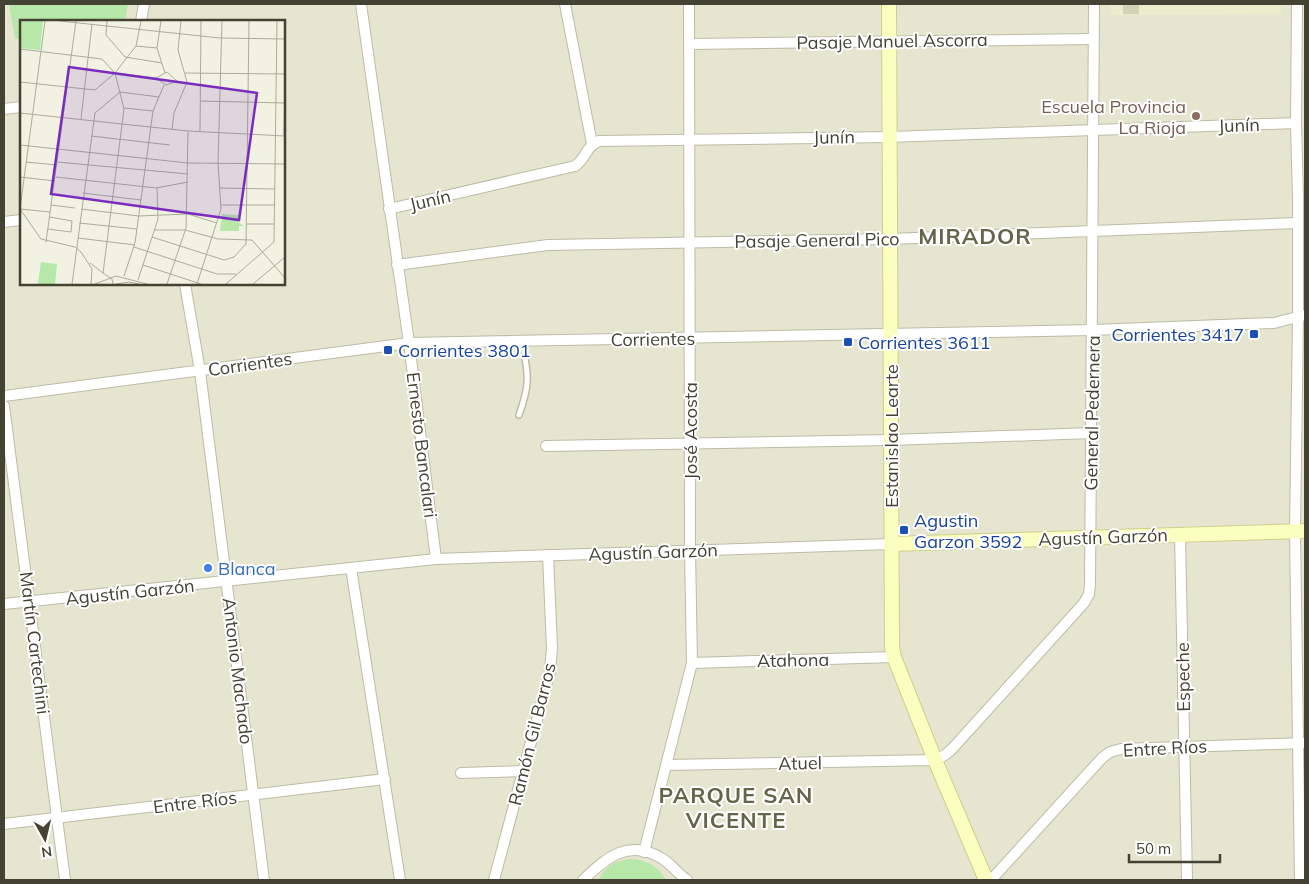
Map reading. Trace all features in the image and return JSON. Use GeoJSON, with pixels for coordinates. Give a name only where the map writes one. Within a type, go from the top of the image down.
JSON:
{"type":"FeatureCollection","features":[{"type":"Feature","properties":{"kind":"main road","name":"Estanislao Learte"},"geometry":{"type":"LineString","coordinates":[[889,4],[892,647],[894,657],[935,760],[986,880]]}},
{"type":"Feature","properties":{"kind":"main road","name":"Agustín Garzón"},"geometry":{"type":"LineString","coordinates":[[892,544],[1300,531]]}},
{"type":"Feature","properties":{"kind":"street"},"geometry":{"type":"LineString","coordinates":[[141,20],[144,4]]}},
{"type":"Feature","properties":{"kind":"street","name":"Ernesto Bancalari"},"geometry":{"type":"LineString","coordinates":[[361,4],[409,343],[436,559]]}},
{"type":"Feature","properties":{"kind":"street"},"geometry":{"type":"LineString","coordinates":[[565,4],[592,144]]}},
{"type":"Feature","properties":{"kind":"street","name":"José Acosta"},"geometry":{"type":"LineString","coordinates":[[644,852],[692,663],[689,4]]}},
{"type":"Feature","properties":{"kind":"street","name":"General Pedernera"},"geometry":{"type":"LineString","coordinates":[[935,760],[946,755],[952,749],[1084,603],[1089,594],[1093,330],[1094,4]]}},
{"type":"Feature","properties":{"kind":"street"},"geometry":{"type":"LineString","coordinates":[[1297,4],[1301,89],[1296,123],[1302,200],[1298,223],[1302,316],[1300,880]]}},
{"type":"Feature","properties":{"kind":"street","name":"Pasaje Manuel Ascorra"},"geometry":{"type":"LineString","coordinates":[[690,44],[1094,39]]}},
{"type":"Feature","properties":{"kind":"street"},"geometry":{"type":"LineString","coordinates":[[4,109],[20,107]]}},
{"type":"Feature","properties":{"kind":"street","name":"Junín"},"geometry":{"type":"LineString","coordinates":[[390,209],[575,166],[581,162],[592,144],[608,140],[889,137],[1296,123]]}},
{"type":"Feature","properties":{"kind":"street"},"geometry":{"type":"LineString","coordinates":[[4,222],[20,220]]}},
{"type":"Feature","properties":{"kind":"street","name":"Pasaje General Pico"},"geometry":{"type":"LineString","coordinates":[[397,265],[548,245],[890,240],[1298,223]]}},
{"type":"Feature","properties":{"kind":"street","name":"Antonio Machado"},"geometry":{"type":"LineString","coordinates":[[184,285],[200,371],[264,880]]}},
{"type":"Feature","properties":{"kind":"street","name":"Corrientes"},"geometry":{"type":"LineString","coordinates":[[4,396],[409,343],[1093,330],[1274,323],[1302,316]]}},
{"type":"Feature","properties":{"kind":"street","name":"Martín Cartechini"},"geometry":{"type":"LineString","coordinates":[[4,406],[65,880]]}},
{"type":"Feature","properties":{"kind":"street"},"geometry":{"type":"LineString","coordinates":[[546,446],[891,440],[1092,433]]}},
{"type":"Feature","properties":{"kind":"street","name":"Espeche"},"geometry":{"type":"LineString","coordinates":[[1180,535],[1187,880]]}},
{"type":"Feature","properties":{"kind":"street","name":"Agustín Garzón"},"geometry":{"type":"LineString","coordinates":[[4,604],[436,559],[892,544]]}},
{"type":"Feature","properties":{"kind":"street","name":"Ramón Gil Barros"},"geometry":{"type":"LineString","coordinates":[[494,880],[552,658],[548,555]]}},
{"type":"Feature","properties":{"kind":"street"},"geometry":{"type":"LineString","coordinates":[[351,568],[400,880]]}},
{"type":"Feature","properties":{"kind":"street","name":"Atahona"},"geometry":{"type":"LineString","coordinates":[[692,663],[894,657]]}},
{"type":"Feature","properties":{"kind":"street","name":"Entre Ríos"},"geometry":{"type":"LineString","coordinates":[[991,880],[1102,758],[1110,752],[1120,749],[1301,743]]}},
{"type":"Feature","properties":{"kind":"street","name":"Atuel"},"geometry":{"type":"LineString","coordinates":[[666,765],[935,760]]}},
{"type":"Feature","properties":{"kind":"street"},"geometry":{"type":"LineString","coordinates":[[462,773],[523,770]]}},
{"type":"Feature","properties":{"kind":"street","name":"Entre Ríos"},"geometry":{"type":"LineString","coordinates":[[4,824],[385,780]]}},
{"type":"Feature","properties":{"kind":"street"},"geometry":{"type":"LineString","coordinates":[[583,880],[590,876],[606,859],[618,853],[631,850],[658,856],[687,880]]}},
{"type":"Feature","properties":{"kind":"street"},"geometry":{"type":"LineString","coordinates":[[671,866],[678,880]]}},
{"type":"Feature","properties":{"kind":"lane"},"geometry":{"type":"LineString","coordinates":[[519,415],[528,386],[528,374],[521,341]]}},
{"type":"Feature","properties":{"kind":"shaded area"},"geometry":{"type":"Polygon","coordinates":[[[4,4],[1305,4],[1305,880],[4,880],[4,4]]]}},
{"type":"Feature","properties":{"kind":"shaded area"},"geometry":{"type":"Polygon","coordinates":[[[1110,4],[1281,4],[1281,14],[1110,15],[1110,4]]]}},
{"type":"Feature","properties":{"kind":"green space"},"geometry":{"type":"Polygon","coordinates":[[[9,4],[128,4],[125,20],[20,20],[20,38],[15,39],[9,4]]]}},
{"type":"Feature","properties":{"kind":"green space"},"geometry":{"type":"Polygon","coordinates":[[[629,859],[641,860],[651,864],[666,880],[598,880],[611,865],[629,859]]]}},
{"type":"Feature","properties":{"kind":"building"},"geometry":{"type":"Polygon","coordinates":[[[1123,4],[1139,4],[1139,14],[1123,14],[1123,4]]]}},
{"type":"Feature","properties":{"kind":"place","name":"Escuela Provincia La Rioja"},"geometry":{"type":"Point","coordinates":[1196,116]}},
{"type":"Feature","properties":{"kind":"place","name":"Corrientes 3417"},"geometry":{"type":"Point","coordinates":[1254,334]}},
{"type":"Feature","properties":{"kind":"place","name":"Corrientes 3611"},"geometry":{"type":"Point","coordinates":[848,342]}},
{"type":"Feature","properties":{"kind":"place","name":"Corrientes 3801"},"geometry":{"type":"Point","coordinates":[388,350]}},
{"type":"Feature","properties":{"kind":"place","name":"Agustin Garzon 3592"},"geometry":{"type":"Point","coordinates":[904,530]}},
{"type":"Feature","properties":{"kind":"place","name":"Blanca"},"geometry":{"type":"Point","coordinates":[208,568]}},
{"type":"Feature","properties":{"kind":"district","name":"MIRADOR"},"geometry":{"type":"Point","coordinates":[975,236]}},
{"type":"Feature","properties":{"kind":"district","name":"PARQUE SAN VICENTE"},"geometry":{"type":"Point","coordinates":[736,808]}}]}
